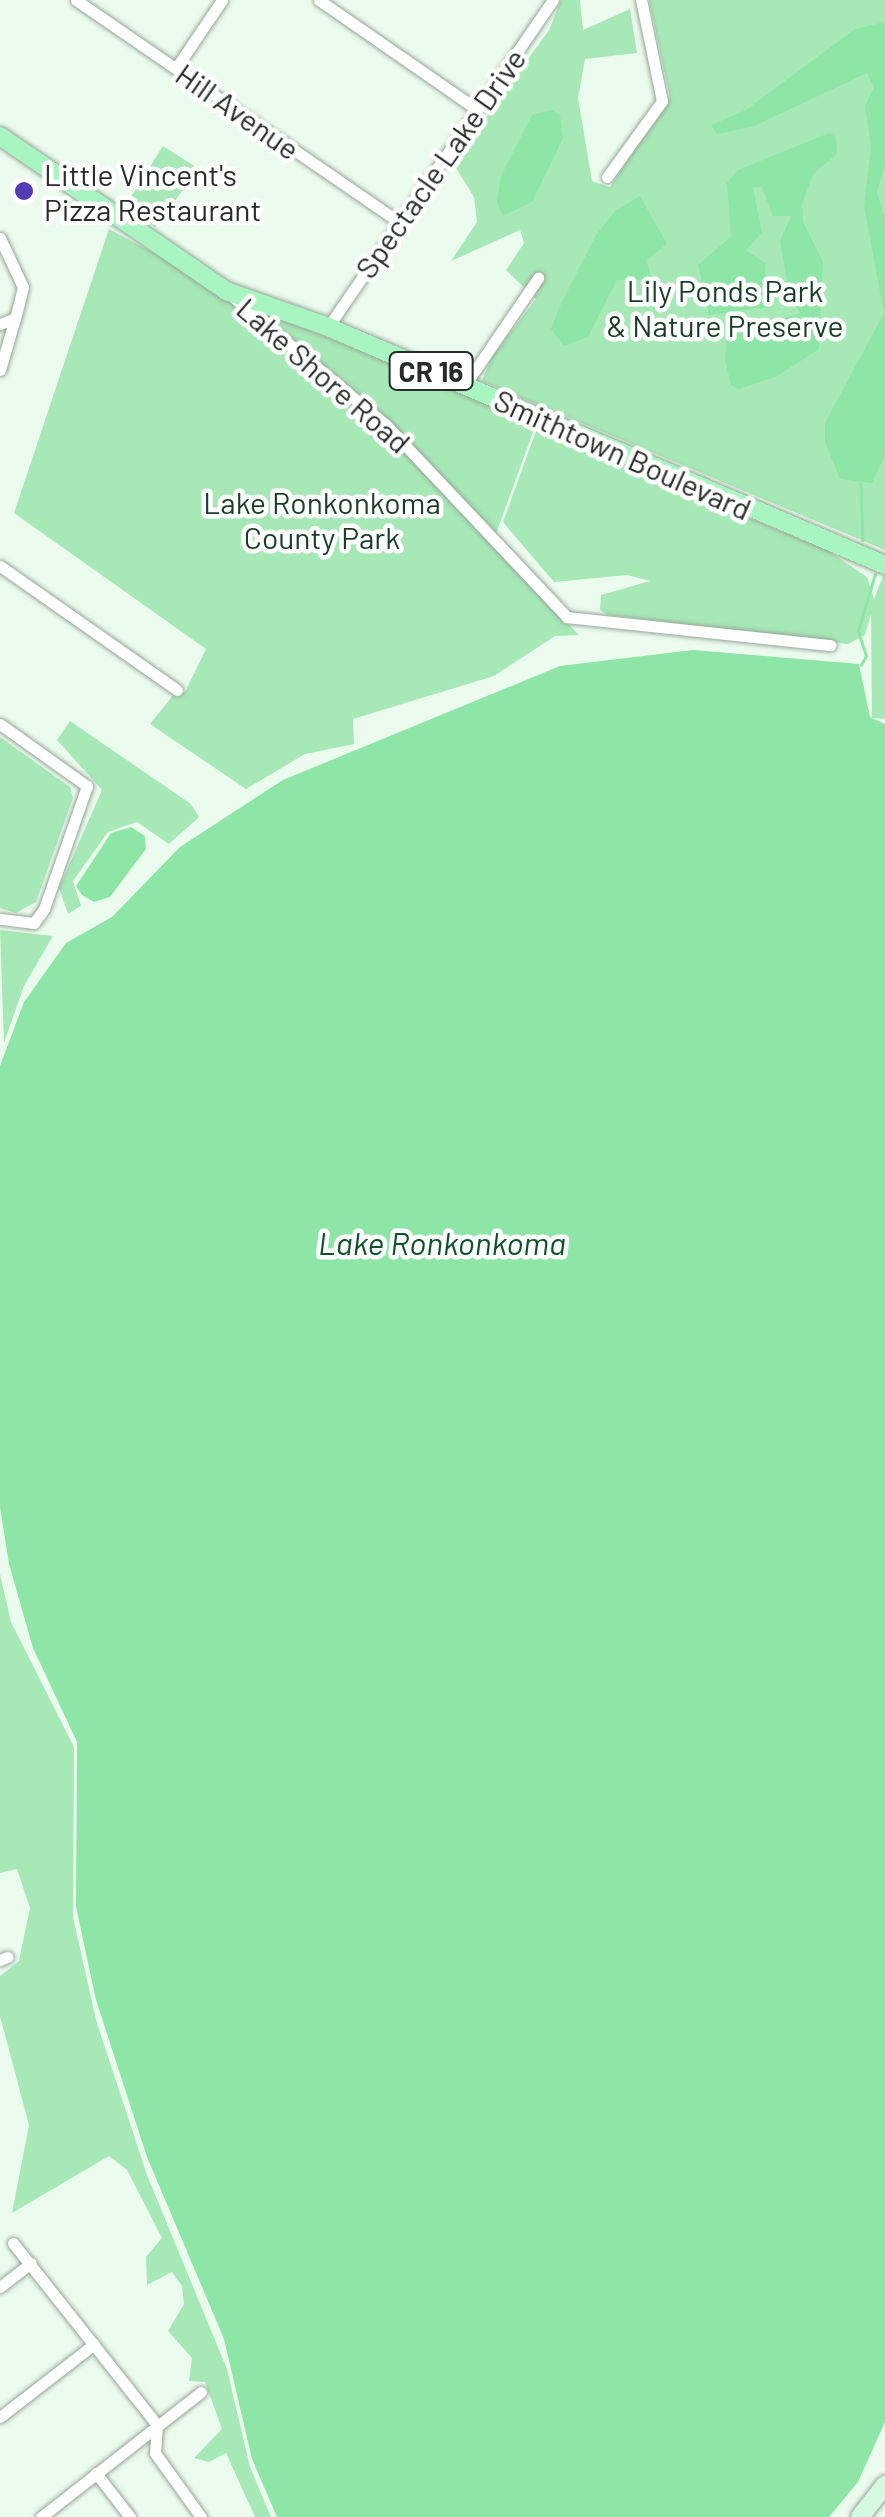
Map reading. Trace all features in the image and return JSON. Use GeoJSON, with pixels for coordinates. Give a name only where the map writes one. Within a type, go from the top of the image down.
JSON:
{"type":"FeatureCollection","features":[{"type":"Feature","properties":{"kind":"main road","name":"Smithtown Boulevard"},"geometry":{"type":"LineString","coordinates":[[1,139],[226,291],[328,326],[885,564]]}},
{"type":"Feature","properties":{"kind":"street","name":"Hill Avenue"},"geometry":{"type":"LineString","coordinates":[[76,0],[399,222]]}},
{"type":"Feature","properties":{"kind":"street"},"geometry":{"type":"LineString","coordinates":[[176,68],[222,0]]}},
{"type":"Feature","properties":{"kind":"street"},"geometry":{"type":"LineString","coordinates":[[319,0],[478,110]]}},
{"type":"Feature","properties":{"kind":"street","name":"Spectacle Lake Drive"},"geometry":{"type":"LineString","coordinates":[[328,326],[553,0]]}},
{"type":"Feature","properties":{"kind":"street"},"geometry":{"type":"LineString","coordinates":[[608,177],[662,101],[641,0]]}},
{"type":"Feature","properties":{"kind":"street"},"geometry":{"type":"LineString","coordinates":[[0,238],[23,288],[0,370]]}},
{"type":"Feature","properties":{"kind":"street"},"geometry":{"type":"LineString","coordinates":[[465,385],[538,278]]}},
{"type":"Feature","properties":{"kind":"street","name":"Lake Shore Road"},"geometry":{"type":"LineString","coordinates":[[226,291],[386,425],[567,616],[831,644]]}},
{"type":"Feature","properties":{"kind":"street"},"geometry":{"type":"LineString","coordinates":[[0,324],[15,318]]}},
{"type":"Feature","properties":{"kind":"street"},"geometry":{"type":"LineString","coordinates":[[0,566],[178,690]]}},
{"type":"Feature","properties":{"kind":"street"},"geometry":{"type":"LineString","coordinates":[[0,724],[87,786],[34,922],[0,919]]}},
{"type":"Feature","properties":{"kind":"street"},"geometry":{"type":"LineString","coordinates":[[13,2243],[157,2425],[155,2453],[202,2517]]}},
{"type":"Feature","properties":{"kind":"street"},"geometry":{"type":"LineString","coordinates":[[0,2288],[31,2263]]}},
{"type":"Feature","properties":{"kind":"street"},"geometry":{"type":"LineString","coordinates":[[0,2418],[94,2344]]}},
{"type":"Feature","properties":{"kind":"street"},"geometry":{"type":"LineString","coordinates":[[40,2517],[201,2392]]}},
{"type":"Feature","properties":{"kind":"street"},"geometry":{"type":"LineString","coordinates":[[96,2474],[130,2517]]}},
{"type":"Feature","properties":{"kind":"street"},"geometry":{"type":"LineString","coordinates":[[860,2517],[885,2486]]}},
{"type":"Feature","properties":{"kind":"green space","name":"Lily Ponds Park & Nature Preserve"},"geometry":{"type":"Polygon","coordinates":[[[561,0],[580,0],[583,30],[630,9],[637,53],[585,59],[578,98],[592,181],[610,187],[670,97],[649,0],[885,0],[885,550],[482,381],[491,358],[536,299],[506,270],[524,243],[520,230],[451,261],[477,222],[474,197],[453,163],[549,30],[561,0]]]}},
{"type":"Feature","properties":{"kind":"green space"},"geometry":{"type":"Polygon","coordinates":[[[163,146],[199,169],[155,227],[125,206],[163,146]]]}},
{"type":"Feature","properties":{"kind":"green space","name":"Lake Ronkonkoma County Park"},"geometry":{"type":"Polygon","coordinates":[[[109,229],[254,307],[536,424],[492,545],[579,635],[555,636],[494,676],[353,719],[354,744],[305,754],[246,789],[150,724],[174,694],[185,692],[206,649],[14,513],[109,229]]]}},
{"type":"Feature","properties":{"kind":"green space"},"geometry":{"type":"Polygon","coordinates":[[[536,431],[827,550],[867,577],[874,599],[885,571],[885,719],[872,718],[871,614],[865,635],[848,644],[608,615],[600,610],[601,595],[650,581],[627,575],[554,582],[503,522],[536,431]]]}},
{"type":"Feature","properties":{"kind":"green space"},"geometry":{"type":"Polygon","coordinates":[[[70,721],[191,804],[199,817],[169,844],[137,822],[108,832],[73,881],[81,906],[68,914],[59,888],[102,790],[57,740],[70,721]]]}},
{"type":"Feature","properties":{"kind":"green space"},"geometry":{"type":"Polygon","coordinates":[[[0,737],[70,787],[73,798],[36,902],[16,913],[0,908],[0,737]]]}},
{"type":"Feature","properties":{"kind":"green space"},"geometry":{"type":"Polygon","coordinates":[[[0,930],[53,936],[24,986],[4,1043],[0,930]]]}},
{"type":"Feature","properties":{"kind":"green space"},"geometry":{"type":"Polygon","coordinates":[[[0,1574],[11,1622],[74,1747],[73,1917],[96,2020],[147,2175],[227,2369],[250,2467],[271,2517],[255,2517],[226,2453],[209,2462],[194,2458],[222,2429],[205,2382],[189,2381],[192,2358],[168,2331],[184,2304],[182,2286],[172,2272],[147,2285],[146,2257],[162,2238],[127,2170],[109,2156],[12,2213],[29,2125],[0,2016],[0,1976],[19,1961],[30,1908],[17,1869],[0,1873],[0,1574]]]}},
{"type":"Feature","properties":{"kind":"water"},"geometry":{"type":"Polygon","coordinates":[[[885,22],[885,165],[877,192],[885,217],[885,455],[872,483],[840,479],[825,442],[825,423],[884,313],[864,206],[871,147],[865,106],[874,87],[867,73],[754,126],[717,134],[711,125],[746,110],[855,29],[885,22]]]}},
{"type":"Feature","properties":{"kind":"water"},"geometry":{"type":"Polygon","coordinates":[[[551,110],[560,115],[563,138],[532,202],[503,216],[497,202],[501,176],[532,115],[551,110]]]}},
{"type":"Feature","properties":{"kind":"water"},"geometry":{"type":"Polygon","coordinates":[[[829,133],[836,137],[837,154],[813,174],[802,204],[803,222],[823,262],[819,349],[777,376],[739,389],[731,385],[725,360],[727,334],[801,313],[791,303],[780,241],[791,216],[773,216],[762,187],[753,188],[762,232],[746,250],[765,263],[769,307],[709,315],[698,265],[731,237],[727,183],[738,170],[829,133]]]}},
{"type":"Feature","properties":{"kind":"water"},"geometry":{"type":"Polygon","coordinates":[[[640,196],[667,244],[647,260],[651,280],[617,280],[588,337],[564,346],[551,329],[596,235],[615,211],[640,196]]]}},
{"type":"Feature","properties":{"kind":"water","name":"Lake Ronkonkoma"},"geometry":{"type":"Polygon","coordinates":[[[693,650],[859,664],[870,717],[885,724],[885,2422],[858,2482],[829,2517],[277,2517],[252,2459],[224,2339],[147,2157],[96,2000],[76,1907],[77,1742],[33,1648],[9,1564],[0,1507],[0,1066],[24,1002],[66,943],[112,917],[180,847],[283,780],[560,666],[693,650]]]}},
{"type":"Feature","properties":{"kind":"water"},"geometry":{"type":"Polygon","coordinates":[[[131,827],[145,836],[146,849],[110,897],[94,902],[82,895],[76,886],[111,833],[131,827]]]}},
{"type":"Feature","properties":{"kind":"waterway"},"geometry":{"type":"LineString","coordinates":[[861,481],[863,540]]}},
{"type":"Feature","properties":{"kind":"waterway"},"geometry":{"type":"LineString","coordinates":[[861,665],[866,656],[858,631],[875,574]]}},
{"type":"Feature","properties":{"kind":"place","name":"Little Vincent's Pizza Restaurant"},"geometry":{"type":"Point","coordinates":[24,191]}}]}
